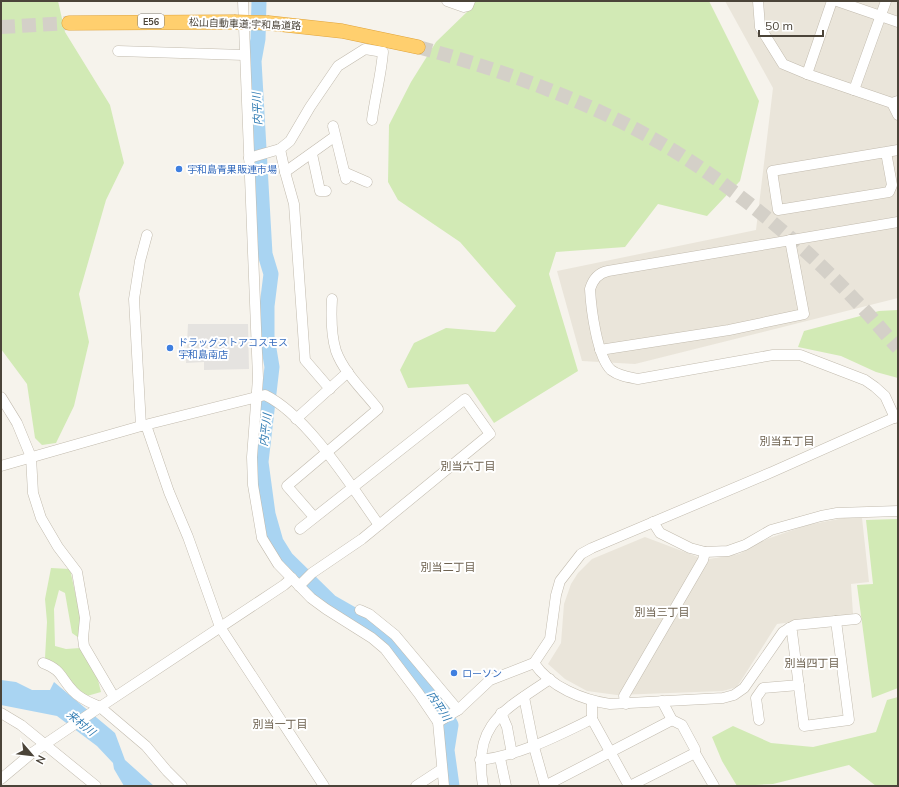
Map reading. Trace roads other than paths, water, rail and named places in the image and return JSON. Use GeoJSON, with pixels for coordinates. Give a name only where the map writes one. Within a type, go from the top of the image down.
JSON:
{"type":"FeatureCollection","features":[{"type":"Feature","properties":{"kind":"highway","name":"松山自動車道;宇和島道路"},"geometry":{"type":"LineString","coordinates":[[69,23],[269,23],[342,31],[418,47]]}},
{"type":"Feature","properties":{"kind":"street"},"geometry":{"type":"LineString","coordinates":[[243,1],[244,55],[253,157],[261,396],[252,457],[258,519],[262,538],[270,553],[292,578],[301,583],[326,609],[372,638],[385,649],[441,721],[442,769],[444,786]]}},
{"type":"Feature","properties":{"kind":"street"},"geometry":{"type":"LineString","coordinates":[[447,1],[464,7],[468,6],[470,1]]}},
{"type":"Feature","properties":{"kind":"street"},"geometry":{"type":"LineString","coordinates":[[758,1],[760,27],[783,64],[854,90],[895,102],[898,115]]}},
{"type":"Feature","properties":{"kind":"street"},"geometry":{"type":"LineString","coordinates":[[807,74],[832,1]]}},
{"type":"Feature","properties":{"kind":"street"},"geometry":{"type":"LineString","coordinates":[[837,1],[898,22]]}},
{"type":"Feature","properties":{"kind":"street"},"geometry":{"type":"LineString","coordinates":[[854,90],[886,1]]}},
{"type":"Feature","properties":{"kind":"street"},"geometry":{"type":"LineString","coordinates":[[253,157],[276,150],[290,141],[310,107],[338,66],[364,49],[383,52],[381,77],[376,91],[372,120]]}},
{"type":"Feature","properties":{"kind":"street"},"geometry":{"type":"LineString","coordinates":[[118,51],[244,55]]}},
{"type":"Feature","properties":{"kind":"street"},"geometry":{"type":"LineString","coordinates":[[333,126],[334,137],[345,176],[367,182]]}},
{"type":"Feature","properties":{"kind":"street"},"geometry":{"type":"LineString","coordinates":[[285,172],[334,137]]}},
{"type":"Feature","properties":{"kind":"street"},"geometry":{"type":"LineString","coordinates":[[276,150],[285,172],[294,204],[305,360],[330,389]]}},
{"type":"Feature","properties":{"kind":"street"},"geometry":{"type":"LineString","coordinates":[[886,152],[892,185],[889,192],[778,210],[772,171],[886,152],[898,150]]}},
{"type":"Feature","properties":{"kind":"street"},"geometry":{"type":"LineString","coordinates":[[312,154],[320,191],[326,191]]}},
{"type":"Feature","properties":{"kind":"street"},"geometry":{"type":"LineString","coordinates":[[441,721],[456,712],[490,680],[534,663],[550,639],[556,595],[560,581],[570,566],[581,554],[896,417],[885,396],[865,380],[800,355],[773,355],[638,379],[623,376],[611,370],[603,359],[600,350],[590,289],[592,282],[597,275],[608,271],[898,222]]}},
{"type":"Feature","properties":{"kind":"street"},"geometry":{"type":"LineString","coordinates":[[147,235],[140,261],[134,299],[143,425],[188,537],[220,627],[324,786]]}},
{"type":"Feature","properties":{"kind":"street"},"geometry":{"type":"LineString","coordinates":[[600,350],[729,330],[804,314],[790,240]]}},
{"type":"Feature","properties":{"kind":"street"},"geometry":{"type":"LineString","coordinates":[[314,518],[287,486],[378,409],[348,372],[336,352],[331,325],[332,299]]}},
{"type":"Feature","properties":{"kind":"street"},"geometry":{"type":"LineString","coordinates":[[296,419],[348,372]]}},
{"type":"Feature","properties":{"kind":"street"},"geometry":{"type":"LineString","coordinates":[[1,466],[143,425],[261,396],[276,400],[296,419],[326,452],[379,525]]}},
{"type":"Feature","properties":{"kind":"street"},"geometry":{"type":"LineString","coordinates":[[300,528],[465,399],[490,434],[362,539],[312,573],[301,583]]}},
{"type":"Feature","properties":{"kind":"street"},"geometry":{"type":"LineString","coordinates":[[3,403],[31,457],[33,493],[40,518],[58,548],[77,572],[85,618],[83,638],[84,646],[114,697]]}},
{"type":"Feature","properties":{"kind":"street"},"geometry":{"type":"LineString","coordinates":[[654,522],[660,533],[690,548],[705,552],[728,551],[746,545],[772,530],[821,516],[837,513],[898,511]]}},
{"type":"Feature","properties":{"kind":"street"},"geometry":{"type":"LineString","coordinates":[[626,704],[624,696],[703,560],[705,552]]}},
{"type":"Feature","properties":{"kind":"street"},"geometry":{"type":"LineString","coordinates":[[1,779],[32,753],[284,585],[292,578]]}},
{"type":"Feature","properties":{"kind":"street"},"geometry":{"type":"LineString","coordinates":[[360,610],[370,614],[395,635],[456,712]]}},
{"type":"Feature","properties":{"kind":"street"},"geometry":{"type":"LineString","coordinates":[[534,663],[550,679],[570,692],[592,701],[610,704],[626,704],[662,700],[723,698],[734,695],[744,688],[783,632],[789,628],[856,618]]}},
{"type":"Feature","properties":{"kind":"street"},"geometry":{"type":"LineString","coordinates":[[789,628],[792,632],[804,726],[849,720],[836,621]]}},
{"type":"Feature","properties":{"kind":"street"},"geometry":{"type":"LineString","coordinates":[[43,663],[55,668],[73,692],[146,746],[182,786]]}},
{"type":"Feature","properties":{"kind":"street"},"geometry":{"type":"LineString","coordinates":[[483,786],[480,760],[482,746],[487,733],[501,713],[510,705],[550,679]]}},
{"type":"Feature","properties":{"kind":"street"},"geometry":{"type":"LineString","coordinates":[[758,720],[756,698],[763,688],[799,685]]}},
{"type":"Feature","properties":{"kind":"street"},"geometry":{"type":"LineString","coordinates":[[524,697],[534,747],[545,786],[672,720]]}},
{"type":"Feature","properties":{"kind":"street"},"geometry":{"type":"LineString","coordinates":[[662,700],[672,720],[682,725],[695,753],[714,786]]}},
{"type":"Feature","properties":{"kind":"street"},"geometry":{"type":"LineString","coordinates":[[592,701],[592,719],[629,786],[695,753]]}},
{"type":"Feature","properties":{"kind":"street"},"geometry":{"type":"LineString","coordinates":[[1,713],[48,743],[89,784]]}},
{"type":"Feature","properties":{"kind":"street"},"geometry":{"type":"LineString","coordinates":[[501,713],[507,727],[512,754]]}},
{"type":"Feature","properties":{"kind":"street"},"geometry":{"type":"LineString","coordinates":[[480,760],[500,758],[534,747],[592,719]]}},
{"type":"Feature","properties":{"kind":"street"},"geometry":{"type":"LineString","coordinates":[[500,758],[506,786]]}},
{"type":"Feature","properties":{"kind":"street"},"geometry":{"type":"LineString","coordinates":[[416,786],[442,769]]}},
{"type":"Feature","properties":{"kind":"water","name":"来村川"},"geometry":{"type":"Polygon","coordinates":[[[1,680],[16,682],[32,690],[50,690],[54,682],[115,733],[125,760],[154,786],[124,786],[114,769],[113,763],[97,746],[57,716],[1,705],[1,680]]]}},
{"type":"Feature","properties":{"kind":"waterway","name":"内平川"},"geometry":{"type":"LineString","coordinates":[[259,1],[258,39],[254,61],[265,254],[271,274],[267,306],[267,337],[272,367],[261,462],[268,514],[276,542],[286,558],[331,602],[373,626],[391,642],[438,702],[451,725],[447,750],[452,786]]}},
{"type":"Feature","properties":{"kind":"tunnel"},"geometry":{"type":"LineString","coordinates":[[1,27],[69,23]]}},
{"type":"Feature","properties":{"kind":"tunnel"},"geometry":{"type":"LineString","coordinates":[[418,47],[500,72],[581,103],[620,121],[695,164],[730,189],[811,256],[862,307],[898,348]]}},
{"type":"Feature","properties":{"kind":"place","name":"宇和島青果販連市場"},"geometry":{"type":"Point","coordinates":[179,169]}},
{"type":"Feature","properties":{"kind":"place","name":"ドラッグストアコスモス 宇和島南店"},"geometry":{"type":"Point","coordinates":[170,348]}},
{"type":"Feature","properties":{"kind":"place","name":"ローソン"},"geometry":{"type":"Point","coordinates":[454,673]}},
{"type":"Feature","properties":{"kind":"district","name":"別当五丁目"},"geometry":{"type":"Point","coordinates":[787,441]}},
{"type":"Feature","properties":{"kind":"district","name":"別当六丁目"},"geometry":{"type":"Point","coordinates":[468,466]}},
{"type":"Feature","properties":{"kind":"district","name":"別当二丁目"},"geometry":{"type":"Point","coordinates":[448,567]}},
{"type":"Feature","properties":{"kind":"district","name":"別当三丁目"},"geometry":{"type":"Point","coordinates":[662,612]}},
{"type":"Feature","properties":{"kind":"district","name":"別当四丁目"},"geometry":{"type":"Point","coordinates":[812,663]}},
{"type":"Feature","properties":{"kind":"district","name":"別当一丁目"},"geometry":{"type":"Point","coordinates":[280,724]}}]}
